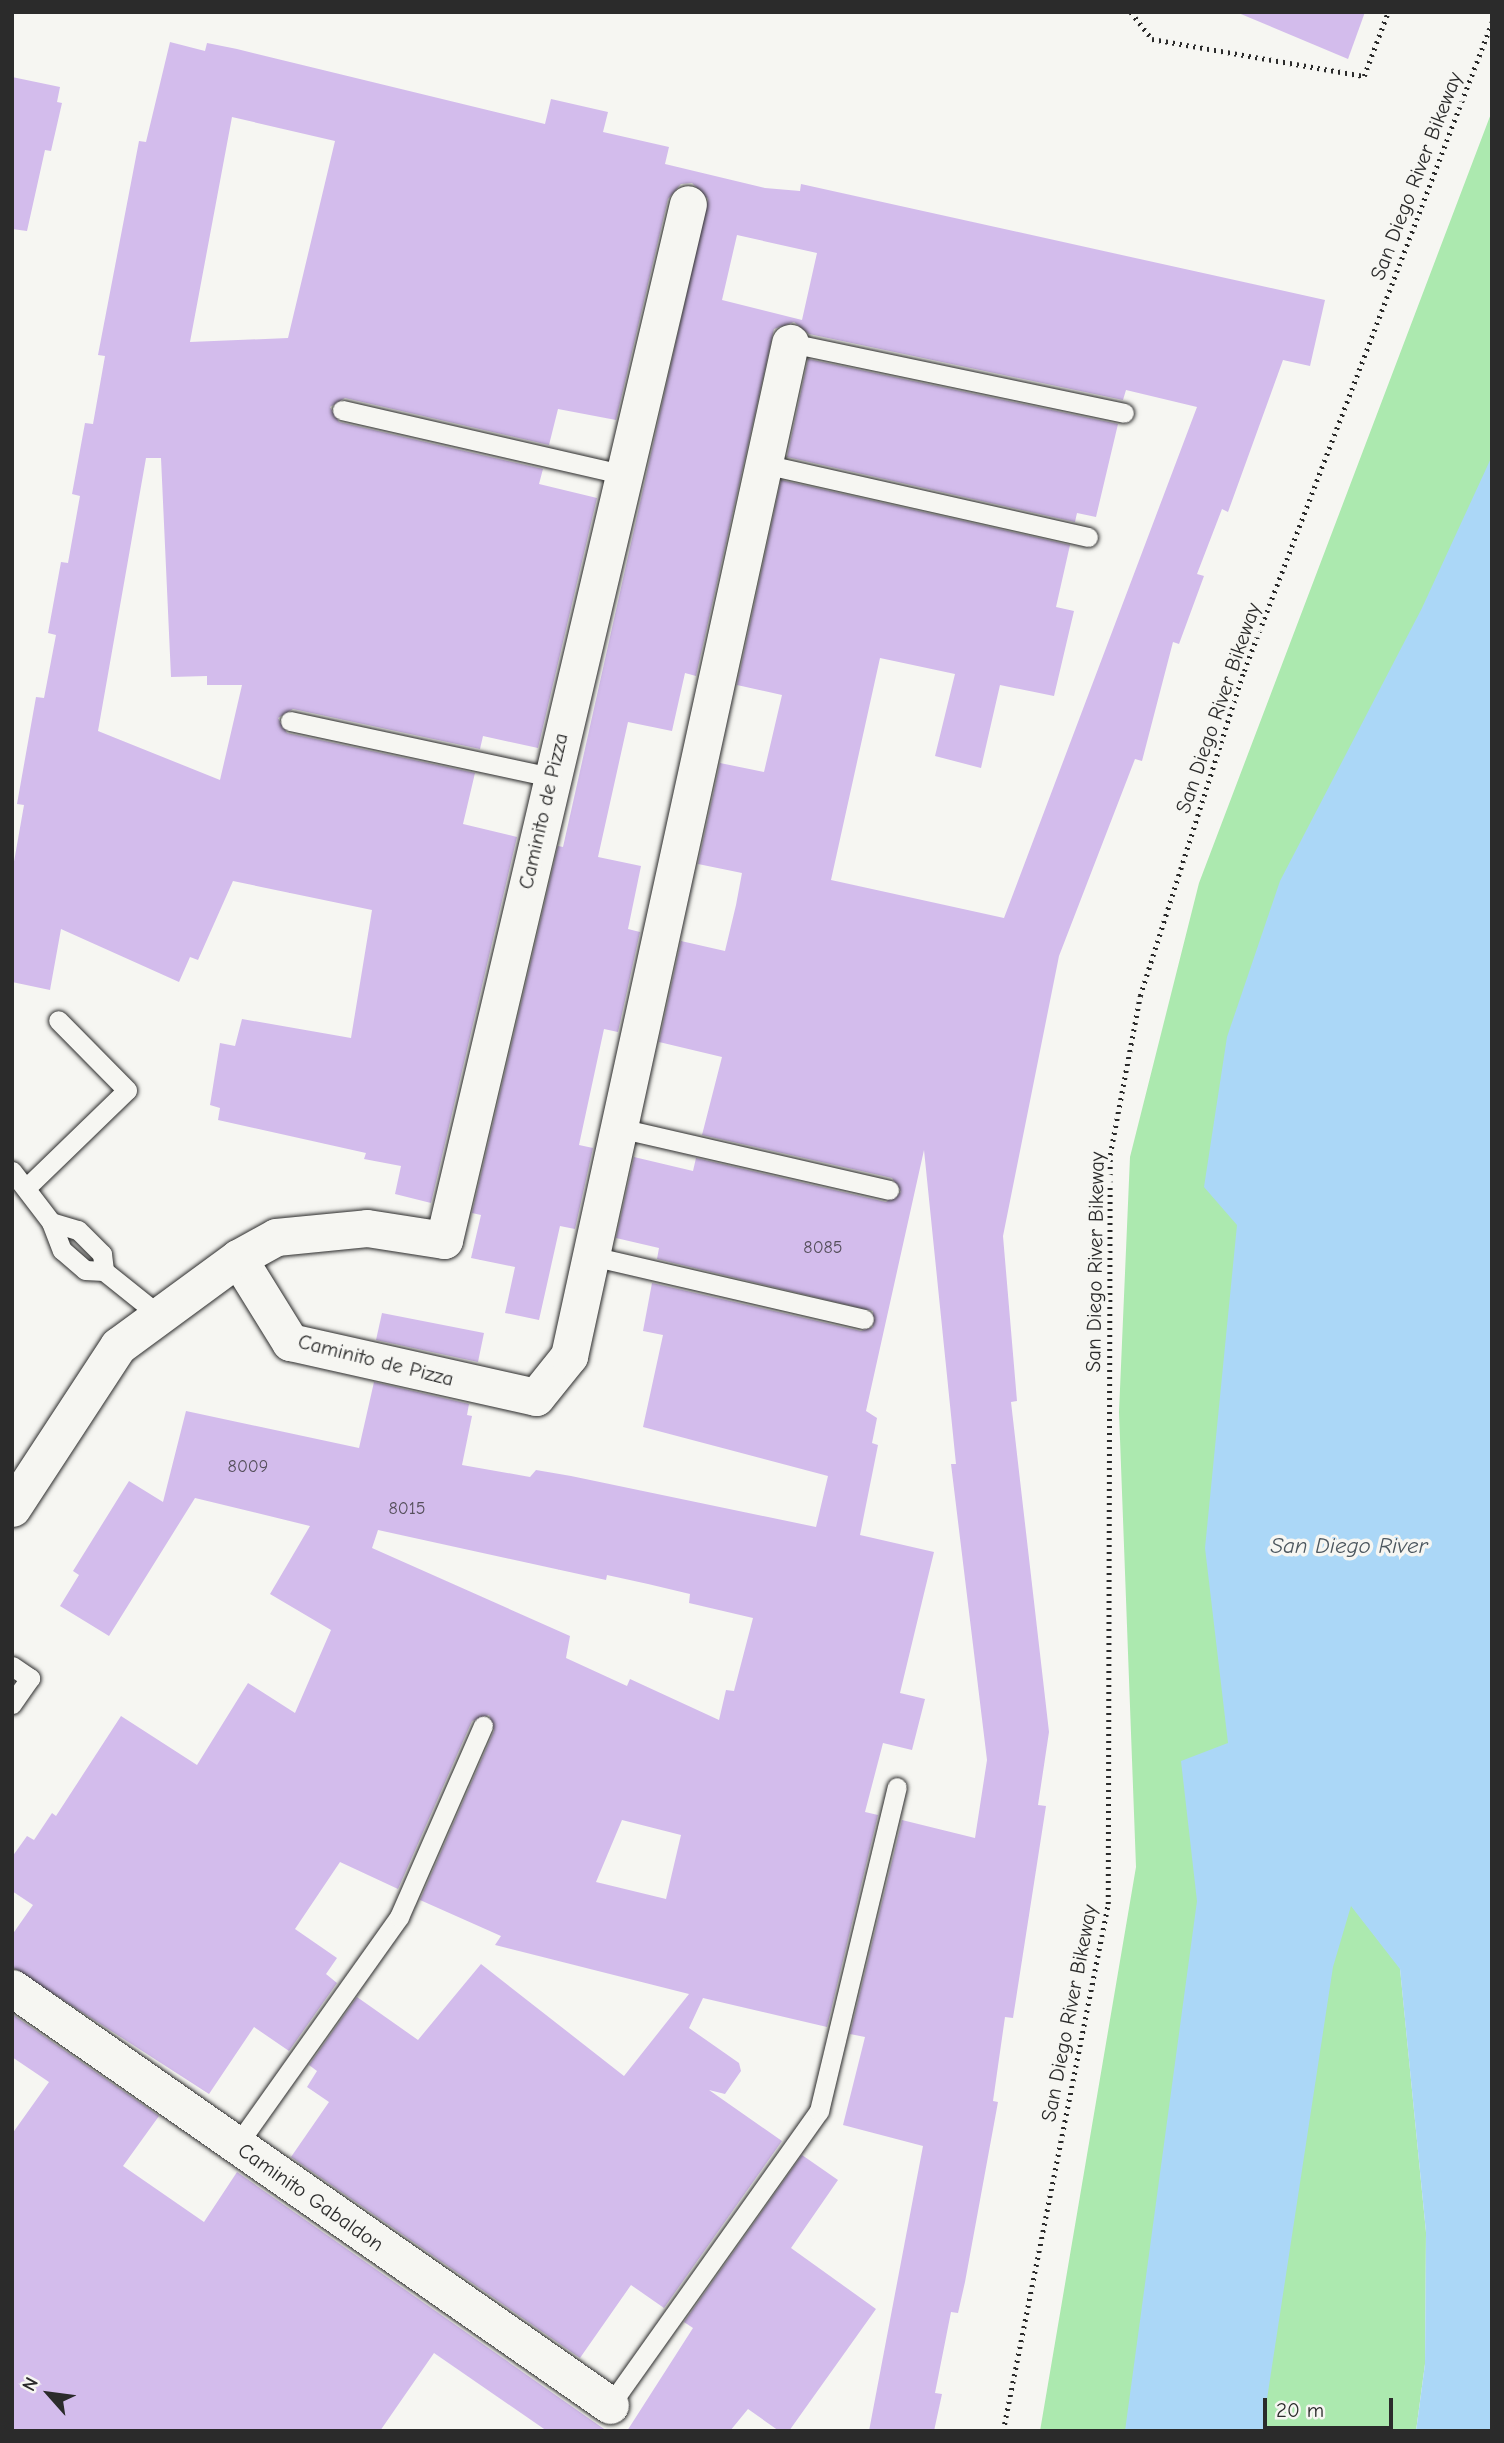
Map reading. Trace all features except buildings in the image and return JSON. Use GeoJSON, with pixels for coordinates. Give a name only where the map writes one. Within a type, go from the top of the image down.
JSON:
{"type":"FeatureCollection","features":[{"type":"Feature","properties":{"kind":"street","name":"Caminito de Pizza"},"geometry":{"type":"LineString","coordinates":[[688,204],[621,474],[444,1240],[367,1228],[276,1237],[238,1258],[290,1342],[536,1397],[569,1356],[790,343]]}},
{"type":"Feature","properties":{"kind":"street"},"geometry":{"type":"LineString","coordinates":[[12,1508],[118,1346],[238,1258]]}},
{"type":"Feature","properties":{"kind":"street","name":"Caminito Gabaldon"},"geometry":{"type":"LineString","coordinates":[[12,1988],[610,2405]]}},
{"type":"Feature","properties":{"kind":"lane"},"geometry":{"type":"LineString","coordinates":[[790,343],[1124,413]]}},
{"type":"Feature","properties":{"kind":"lane"},"geometry":{"type":"LineString","coordinates":[[342,411],[621,474]]}},
{"type":"Feature","properties":{"kind":"lane"},"geometry":{"type":"LineString","coordinates":[[764,464],[1088,537]]}},
{"type":"Feature","properties":{"kind":"lane"},"geometry":{"type":"LineString","coordinates":[[290,721],[551,777]]}},
{"type":"Feature","properties":{"kind":"lane"},"geometry":{"type":"LineString","coordinates":[[27,1187],[127,1090],[58,1020]]}},
{"type":"Feature","properties":{"kind":"lane"},"geometry":{"type":"LineString","coordinates":[[619,1128],[889,1189]]}},
{"type":"Feature","properties":{"kind":"lane"},"geometry":{"type":"LineString","coordinates":[[12,1171],[27,1187],[51,1222],[78,1230],[102,1254],[104,1271],[159,1315]]}},
{"type":"Feature","properties":{"kind":"lane"},"geometry":{"type":"LineString","coordinates":[[591,1256],[864,1319]]}},
{"type":"Feature","properties":{"kind":"lane"},"geometry":{"type":"LineString","coordinates":[[12,1666],[30,1678],[12,1704]]}},
{"type":"Feature","properties":{"kind":"lane"},"geometry":{"type":"LineString","coordinates":[[237,2145],[398,1917],[483,1726]]}},
{"type":"Feature","properties":{"kind":"lane"},"geometry":{"type":"LineString","coordinates":[[610,2405],[819,2111],[897,1787]]}},
{"type":"Feature","properties":{"kind":"path"},"geometry":{"type":"LineString","coordinates":[[1131,12],[1152,39],[1364,76],[1388,12]]}},
{"type":"Feature","properties":{"kind":"path","name":"San Diego River Bikeway"},"geometry":{"type":"LineString","coordinates":[[1003,2431],[1108,1904],[1110,1155],[1140,996],[1244,671],[1492,22]]}},
{"type":"Feature","properties":{"kind":"green space"},"geometry":{"type":"Polygon","coordinates":[[[1492,111],[1492,732],[1351,1905],[1400,1968],[1426,2232],[1425,2364],[1416,2431],[1040,2431],[1136,1867],[1119,1412],[1130,1157],[1199,883],[1492,111]]]}},
{"type":"Feature","properties":{"kind":"water","name":"San Diego River"},"geometry":{"type":"Polygon","coordinates":[[[1492,456],[1492,2431],[1416,2431],[1425,2364],[1426,2232],[1400,1969],[1351,1906],[1333,1967],[1267,2399],[1267,2431],[1125,2431],[1197,1901],[1181,1761],[1228,1743],[1205,1548],[1237,1225],[1204,1187],[1227,1037],[1280,881],[1422,608],[1492,456]]]}}]}
